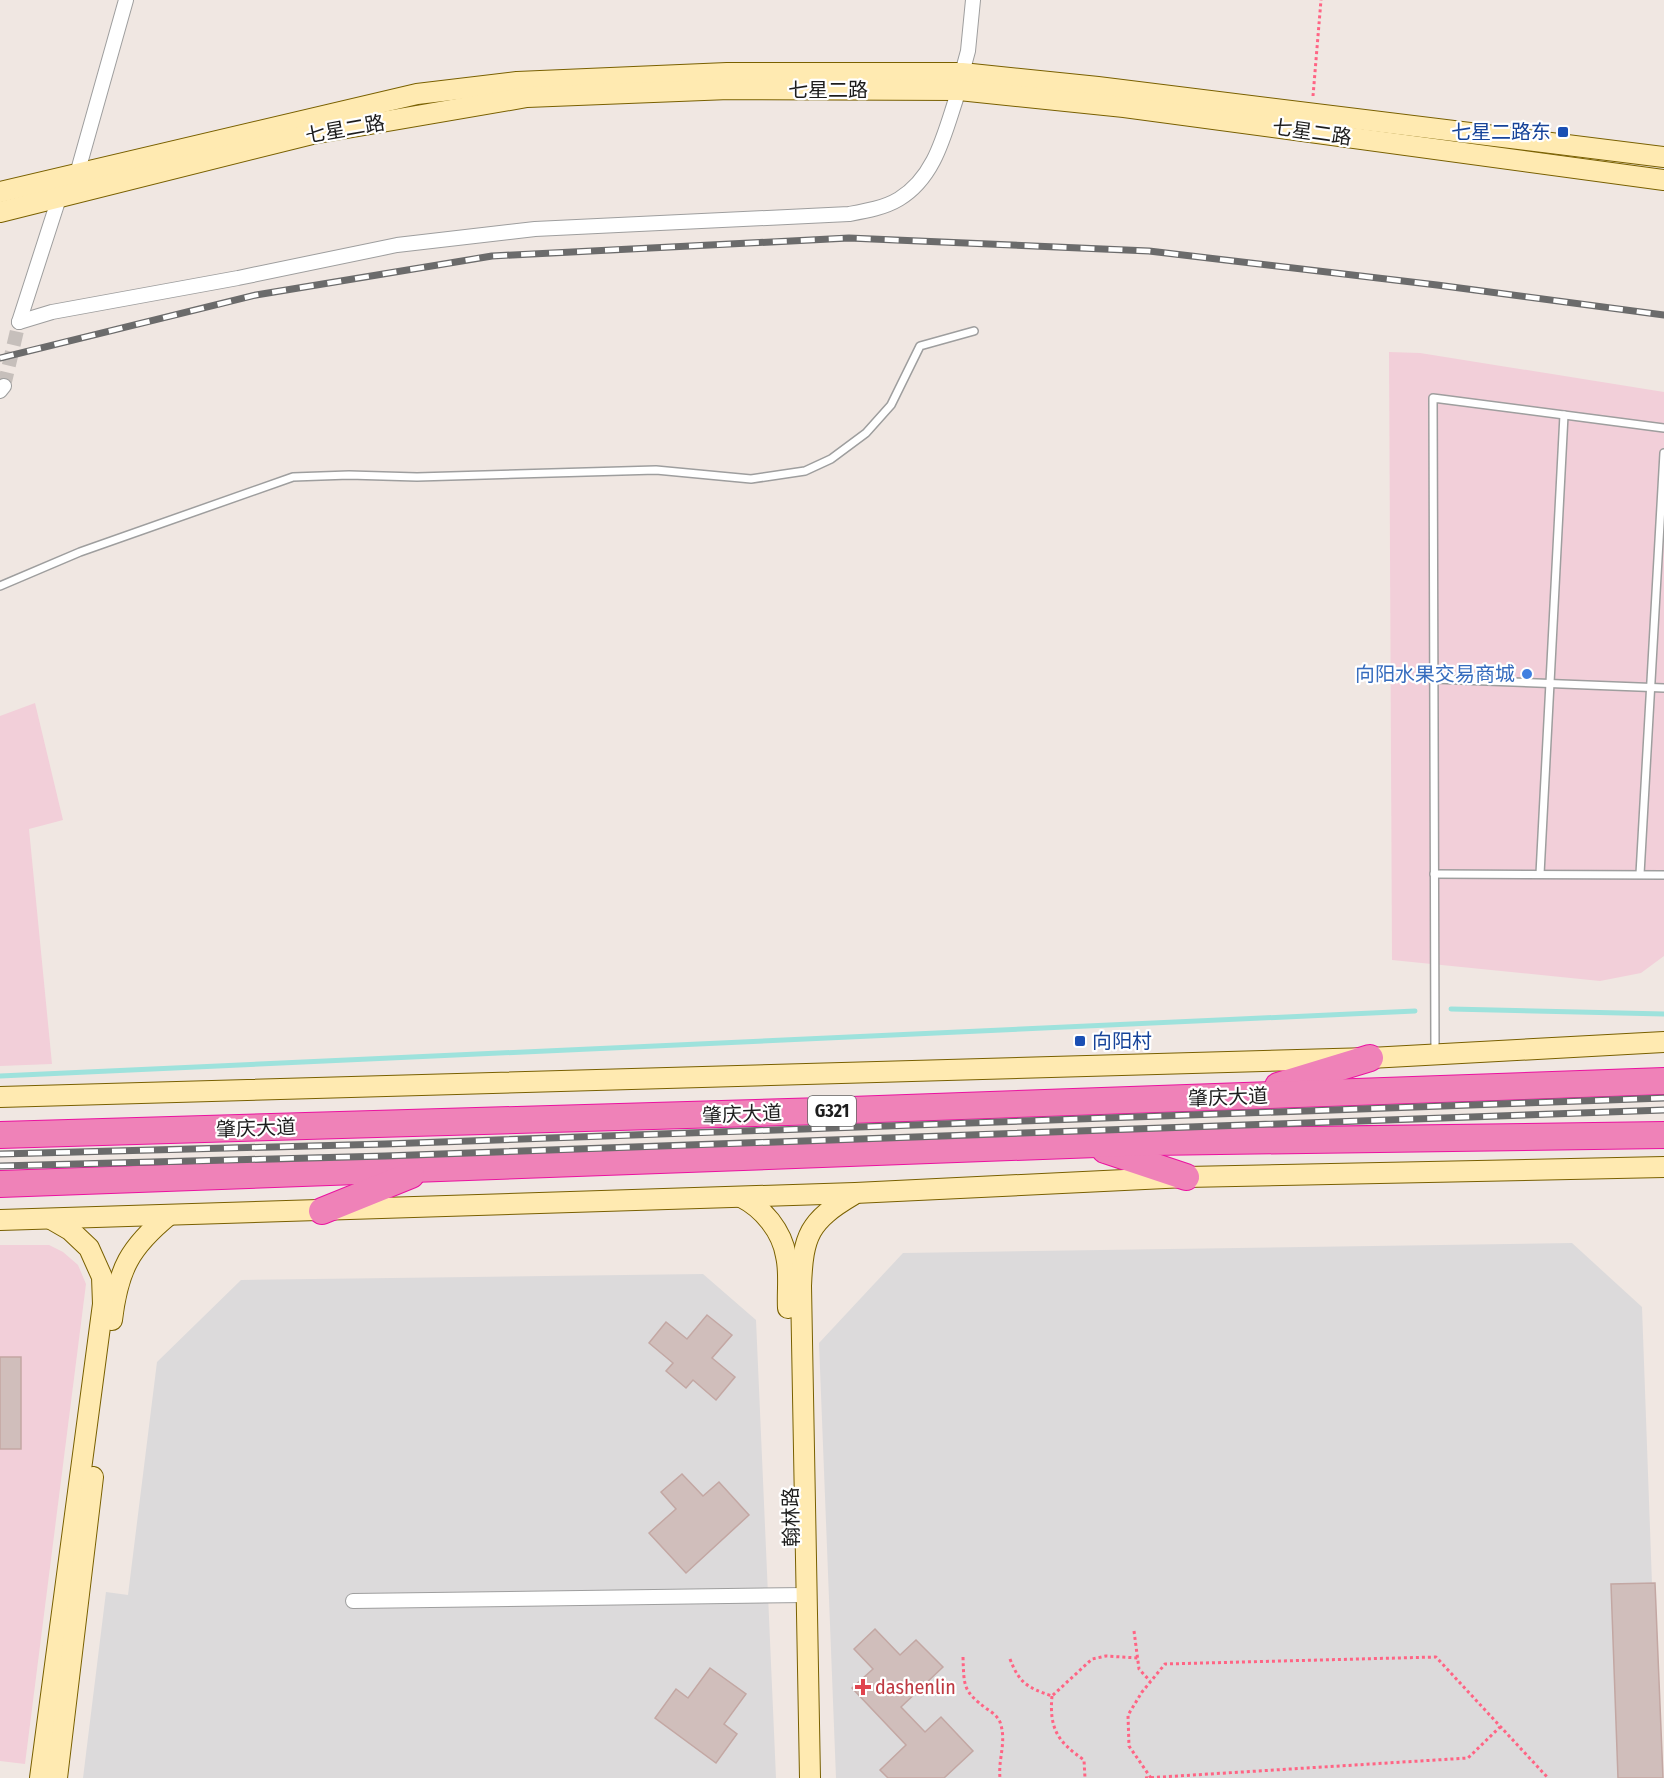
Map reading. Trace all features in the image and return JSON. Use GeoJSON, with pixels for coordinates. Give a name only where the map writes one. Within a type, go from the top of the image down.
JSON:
{"type":"FeatureCollection","features":[{"type":"Feature","properties":{"kind":"highway"},"geometry":{"type":"LineString","coordinates":[[1245,1096],[1370,1058]]}},
{"type":"Feature","properties":{"kind":"highway","name":"肇庆大道"},"geometry":{"type":"LineString","coordinates":[[0,1135],[823,1112],[1664,1081]]}},
{"type":"Feature","properties":{"kind":"highway","name":"G321"},"geometry":{"type":"LineString","coordinates":[[0,1184],[1087,1144],[1664,1135]]}},
{"type":"Feature","properties":{"kind":"highway"},"geometry":{"type":"LineString","coordinates":[[1087,1144],[1186,1177]]}},
{"type":"Feature","properties":{"kind":"highway"},"geometry":{"type":"LineString","coordinates":[[322,1210],[429,1168]]}},
{"type":"Feature","properties":{"kind":"street"},"geometry":{"type":"LineString","coordinates":[[77,174],[126,0]]}},
{"type":"Feature","properties":{"kind":"street"},"geometry":{"type":"LineString","coordinates":[[58,198],[19,322],[52,312],[238,278],[397,245],[535,229],[849,214],[897,200],[916,187],[938,154],[968,51],[973,0]]}},
{"type":"Feature","properties":{"kind":"street","name":"七星二路"},"geometry":{"type":"LineString","coordinates":[[0,192],[417,94],[495,85],[727,73],[1098,87],[1664,157]]}},
{"type":"Feature","properties":{"kind":"street","name":"七星二路"},"geometry":{"type":"LineString","coordinates":[[0,212],[312,134],[527,97],[960,82],[1124,107],[1664,180]]}},
{"type":"Feature","properties":{"kind":"street"},"geometry":{"type":"LineString","coordinates":[[0,1096],[1370,1058],[1664,1042]]}},
{"type":"Feature","properties":{"kind":"street"},"geometry":{"type":"LineString","coordinates":[[0,1220],[855,1193],[1186,1177],[1659,1170]]}},
{"type":"Feature","properties":{"kind":"street"},"geometry":{"type":"LineString","coordinates":[[741,1197],[752,1203],[772,1223],[794,1260],[803,1249],[815,1224],[832,1207],[855,1193]]}},
{"type":"Feature","properties":{"kind":"street"},"geometry":{"type":"LineString","coordinates":[[57,1778],[115,1299],[128,1258],[136,1245],[170,1215]]}},
{"type":"Feature","properties":{"kind":"street"},"geometry":{"type":"LineString","coordinates":[[40,1778],[103,1304],[102,1277],[89,1248],[70,1230],[51,1218]]}},
{"type":"Feature","properties":{"kind":"street","name":"翰林路"},"geometry":{"type":"LineString","coordinates":[[794,1260],[800,1595],[810,1778]]}},
{"type":"Feature","properties":{"kind":"street"},"geometry":{"type":"LineString","coordinates":[[353,1602],[800,1595]]}},
{"type":"Feature","properties":{"kind":"street","name":"翰林路"},"geometry":{"type":"LineString","coordinates":[[796,1778],[800,1595]]}},
{"type":"Feature","properties":{"kind":"lane"},"geometry":{"type":"LineString","coordinates":[[0,586],[80,552],[293,477],[349,475],[417,477],[656,470],[751,479],[805,471],[831,459],[866,433],[891,405],[920,346],[974,331]]}},
{"type":"Feature","properties":{"kind":"lane"},"geometry":{"type":"LineString","coordinates":[[1435,1054],[1433,398],[1664,428]]}},
{"type":"Feature","properties":{"kind":"lane"},"geometry":{"type":"LineString","coordinates":[[1540,874],[1564,415]]}},
{"type":"Feature","properties":{"kind":"lane"},"geometry":{"type":"LineString","coordinates":[[1640,874],[1664,453]]}},
{"type":"Feature","properties":{"kind":"lane"},"geometry":{"type":"LineString","coordinates":[[1434,679],[1664,688]]}},
{"type":"Feature","properties":{"kind":"lane"},"geometry":{"type":"LineString","coordinates":[[1434,874],[1664,875]]}},
{"type":"Feature","properties":{"kind":"path"},"geometry":{"type":"LineString","coordinates":[[1311,113],[1321,0]]}},
{"type":"Feature","properties":{"kind":"path"},"geometry":{"type":"LineString","coordinates":[[1134,1631],[1139,1669],[1150,1682]]}},
{"type":"Feature","properties":{"kind":"path"},"geometry":{"type":"LineString","coordinates":[[1085,1778],[1084,1760],[1066,1748],[1056,1733],[1051,1713],[1052,1696],[1092,1659],[1106,1656],[1138,1659]]}},
{"type":"Feature","properties":{"kind":"path"},"geometry":{"type":"LineString","coordinates":[[963,1657],[964,1683],[971,1696],[1000,1720],[1005,1743],[1001,1758],[1000,1778]]}},
{"type":"Feature","properties":{"kind":"path"},"geometry":{"type":"LineString","coordinates":[[1151,1778],[1129,1746],[1128,1715],[1165,1664],[1436,1657],[1548,1778]]}},
{"type":"Feature","properties":{"kind":"path"},"geometry":{"type":"LineString","coordinates":[[1010,1659],[1016,1676],[1035,1690],[1052,1696]]}},
{"type":"Feature","properties":{"kind":"path"},"geometry":{"type":"LineString","coordinates":[[1145,1778],[1468,1758],[1500,1727]]}},
{"type":"Feature","properties":{"kind":"shaded area","name":"向阳水果交易商城"},"geometry":{"type":"Polygon","coordinates":[[[1389,352],[1420,353],[1664,392],[1664,956],[1641,973],[1600,981],[1392,960],[1389,352]]]}},
{"type":"Feature","properties":{"kind":"shaded area"},"geometry":{"type":"Polygon","coordinates":[[[35,703],[63,820],[29,829],[52,1064],[0,1066],[0,716],[35,703]]]}},
{"type":"Feature","properties":{"kind":"shaded area"},"geometry":{"type":"Polygon","coordinates":[[[1572,1243],[1642,1307],[1659,1778],[836,1778],[819,1343],[903,1253],[1572,1243]]]}},
{"type":"Feature","properties":{"kind":"shaded area"},"geometry":{"type":"Polygon","coordinates":[[[0,1245],[49,1245],[63,1252],[78,1265],[86,1284],[25,1764],[0,1761],[0,1245]]]}},
{"type":"Feature","properties":{"kind":"shaded area"},"geometry":{"type":"Polygon","coordinates":[[[703,1274],[756,1320],[776,1778],[83,1778],[106,1592],[128,1595],[157,1362],[241,1280],[703,1274]]]}},
{"type":"Feature","properties":{"kind":"building"},"geometry":{"type":"Polygon","coordinates":[[[707,1315],[732,1335],[712,1358],[735,1377],[716,1400],[693,1380],[686,1388],[666,1371],[673,1363],[649,1343],[666,1322],[687,1339],[707,1315]]]}},
{"type":"Feature","properties":{"kind":"building"},"geometry":{"type":"Polygon","coordinates":[[[0,1357],[21,1357],[21,1449],[0,1449],[0,1357]]]}},
{"type":"Feature","properties":{"kind":"building"},"geometry":{"type":"Polygon","coordinates":[[[682,1474],[703,1496],[719,1482],[749,1515],[686,1573],[649,1533],[676,1509],[661,1492],[682,1474]]]}},
{"type":"Feature","properties":{"kind":"building"},"geometry":{"type":"Polygon","coordinates":[[[1655,1583],[1663,1778],[1618,1778],[1611,1584],[1655,1583]]]}},
{"type":"Feature","properties":{"kind":"building"},"geometry":{"type":"Polygon","coordinates":[[[875,1629],[900,1655],[916,1640],[943,1667],[901,1707],[925,1732],[941,1717],[973,1751],[944,1778],[888,1778],[880,1770],[906,1745],[852,1688],[873,1669],[854,1649],[875,1629]]]}},
{"type":"Feature","properties":{"kind":"building"},"geometry":{"type":"Polygon","coordinates":[[[710,1668],[746,1694],[724,1724],[737,1734],[716,1763],[655,1718],[676,1689],[688,1698],[710,1668]]]}},
{"type":"Feature","properties":{"kind":"waterway"},"geometry":{"type":"LineString","coordinates":[[1451,1009],[1664,1014]]}},
{"type":"Feature","properties":{"kind":"waterway"},"geometry":{"type":"LineString","coordinates":[[0,1076],[1415,1011]]}},
{"type":"Feature","properties":{"kind":"tunnel"},"geometry":{"type":"LineString","coordinates":[[4,386],[19,322]]}},
{"type":"Feature","properties":{"kind":"railway"},"geometry":{"type":"LineString","coordinates":[[0,358],[256,295],[492,256],[849,238],[1149,251],[1664,315]]}},
{"type":"Feature","properties":{"kind":"railway"},"geometry":{"type":"LineString","coordinates":[[0,1154],[385,1144],[1664,1098]]}},
{"type":"Feature","properties":{"kind":"railway"},"geometry":{"type":"LineString","coordinates":[[0,1166],[385,1156],[1664,1110]]}},
{"type":"Feature","properties":{"kind":"place","name":"七星二路东"},"geometry":{"type":"Point","coordinates":[1563,132]}},
{"type":"Feature","properties":{"kind":"place","name":"向阳水果交易商城"},"geometry":{"type":"Point","coordinates":[1527,674]}},
{"type":"Feature","properties":{"kind":"place","name":"向阳村"},"geometry":{"type":"Point","coordinates":[1080,1041]}},
{"type":"Feature","properties":{"kind":"place","name":"dashenlin"},"geometry":{"type":"Point","coordinates":[863,1687]}}]}
